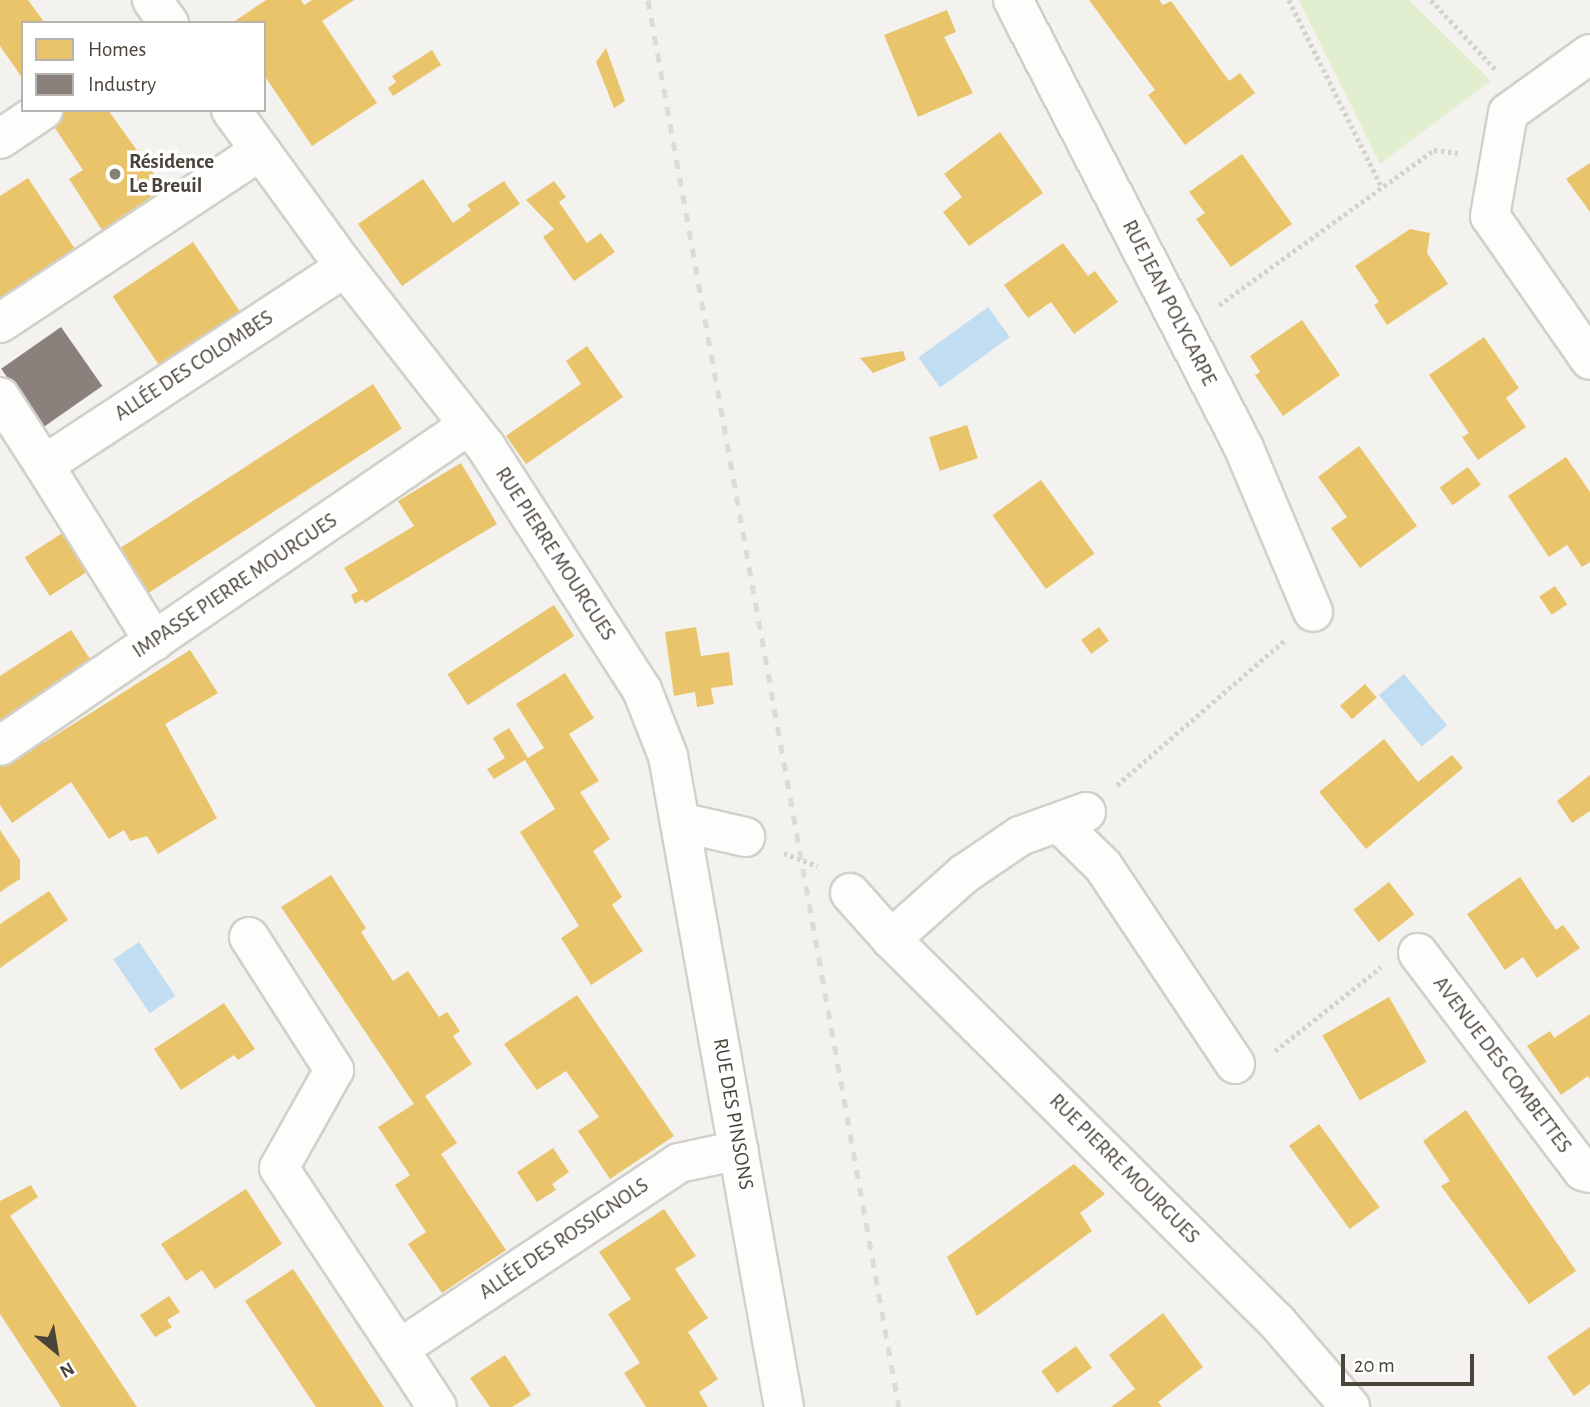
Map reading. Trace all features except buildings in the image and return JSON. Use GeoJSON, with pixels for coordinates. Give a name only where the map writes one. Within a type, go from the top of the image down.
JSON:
{"type":"FeatureCollection","features":[{"type":"Feature","properties":{"kind":"street"},"geometry":{"type":"LineString","coordinates":[[152,0],[168,21]]}},
{"type":"Feature","properties":{"kind":"street","name":"RUE JEAN POLYCARPE"},"geometry":{"type":"LineString","coordinates":[[1013,0],[1243,446],[1313,612]]}},
{"type":"Feature","properties":{"kind":"street"},"geometry":{"type":"LineString","coordinates":[[1590,54],[1508,113],[1490,216],[1590,360]]}},
{"type":"Feature","properties":{"kind":"street"},"geometry":{"type":"LineString","coordinates":[[0,139],[40,112]]}},
{"type":"Feature","properties":{"kind":"street","name":"RUE PIERRE MOURGUES"},"geometry":{"type":"LineString","coordinates":[[232,112],[345,267],[469,425],[642,690],[668,756],[680,822]]}},
{"type":"Feature","properties":{"kind":"street"},"geometry":{"type":"LineString","coordinates":[[0,323],[260,151]]}},
{"type":"Feature","properties":{"kind":"street","name":"ALLÉE DES COLOMBES"},"geometry":{"type":"LineString","coordinates":[[44,465],[345,267]]}},
{"type":"Feature","properties":{"kind":"street"},"geometry":{"type":"LineString","coordinates":[[0,397],[154,641]]}},
{"type":"Feature","properties":{"kind":"street","name":"IMPASSE PIERRE MOURGUES"},"geometry":{"type":"LineString","coordinates":[[0,746],[469,425]]}},
{"type":"Feature","properties":{"kind":"street"},"geometry":{"type":"LineString","coordinates":[[891,939],[994,854],[1020,836],[1074,818],[1235,1064]]}},
{"type":"Feature","properties":{"kind":"street"},"geometry":{"type":"LineString","coordinates":[[680,822],[745,837]]}},
{"type":"Feature","properties":{"kind":"street","name":"RUE DES PINSONS"},"geometry":{"type":"LineString","coordinates":[[680,822],[784,1407]]}},
{"type":"Feature","properties":{"kind":"street","name":"RUE PIERRE MOURGUES"},"geometry":{"type":"LineString","coordinates":[[850,893],[891,939],[1277,1322],[1350,1407]]}},
{"type":"Feature","properties":{"kind":"street"},"geometry":{"type":"LineString","coordinates":[[249,937],[334,1070],[279,1168],[437,1407]]}},
{"type":"Feature","properties":{"kind":"street","name":"AVENUE DES COMBETTES"},"geometry":{"type":"LineString","coordinates":[[1418,953],[1583,1171],[1590,1173]]}},
{"type":"Feature","properties":{"kind":"street","name":"ALLÉE DES ROSSIGNOLS"},"geometry":{"type":"LineString","coordinates":[[399,1349],[679,1163],[739,1150]]}},
{"type":"Feature","properties":{"kind":"path"},"geometry":{"type":"LineString","coordinates":[[1289,0],[1382,187]]}},
{"type":"Feature","properties":{"kind":"path"},"geometry":{"type":"LineString","coordinates":[[1431,0],[1525,101]]}},
{"type":"Feature","properties":{"kind":"path"},"geometry":{"type":"LineString","coordinates":[[1184,331],[1434,150],[1500,158]]}},
{"type":"Feature","properties":{"kind":"path"},"geometry":{"type":"LineString","coordinates":[[1074,818],[1269,655],[1313,612]]}},
{"type":"Feature","properties":{"kind":"path"},"geometry":{"type":"LineString","coordinates":[[745,837],[829,871],[850,893]]}},
{"type":"Feature","properties":{"kind":"path"},"geometry":{"type":"LineString","coordinates":[[1235,1064],[1255,1068],[1369,975],[1401,954],[1418,953]]}},
{"type":"Feature","properties":{"kind":"green space"},"geometry":{"type":"Polygon","coordinates":[[[1299,0],[1409,0],[1491,81],[1380,164],[1299,0]]]}},
{"type":"Feature","properties":{"kind":"water"},"geometry":{"type":"Polygon","coordinates":[[[988,307],[1010,337],[940,387],[918,358],[988,307]]]}},
{"type":"Feature","properties":{"kind":"water"},"geometry":{"type":"Polygon","coordinates":[[[1404,674],[1447,725],[1422,747],[1379,695],[1404,674]]]}},
{"type":"Feature","properties":{"kind":"water"},"geometry":{"type":"Polygon","coordinates":[[[139,942],[175,996],[150,1013],[113,959],[139,942]]]}},
{"type":"Feature","properties":{"kind":"railway"},"geometry":{"type":"LineString","coordinates":[[648,0],[899,1407]]}},
{"type":"Feature","properties":{"kind":"place","name":"Résidence Le Breuil"},"geometry":{"type":"Point","coordinates":[115,174]}}]}
